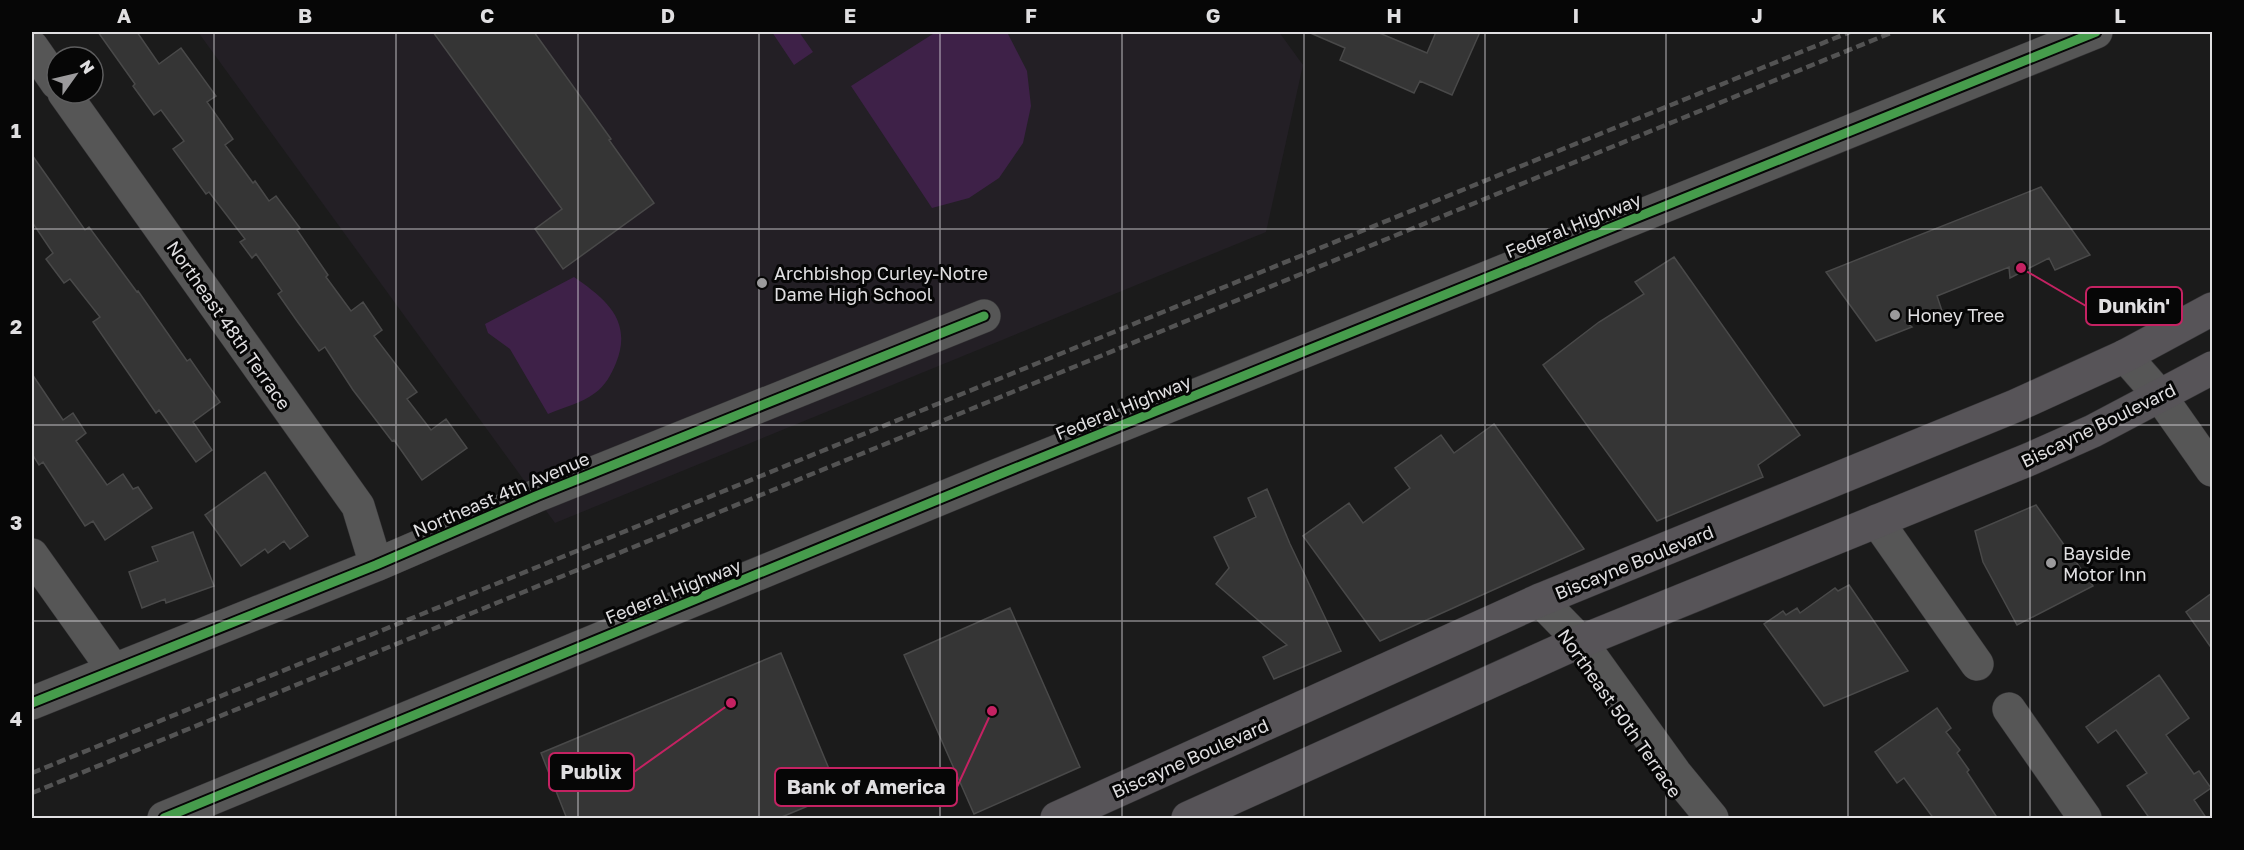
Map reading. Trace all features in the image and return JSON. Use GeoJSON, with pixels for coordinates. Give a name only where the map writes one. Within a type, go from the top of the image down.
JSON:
{"type":"FeatureCollection","features":[{"type":"Feature","properties":{"kind":"main road","name":"Biscayne Boulevard"},"geometry":{"type":"LineString","coordinates":[[1057,819],[1540,600],[2015,406],[2125,356],[2212,309]]}},
{"type":"Feature","properties":{"kind":"main road","name":"Biscayne Boulevard"},"geometry":{"type":"LineString","coordinates":[[1188,819],[1576,643],[2030,459],[2093,431],[2212,368]]}},
{"type":"Feature","properties":{"kind":"street","name":"Federal Highway"},"geometry":{"type":"LineString","coordinates":[[164,819],[1009,470],[2096,32]]}},
{"type":"Feature","properties":{"kind":"street"},"geometry":{"type":"LineString","coordinates":[[32,47],[45,66]]}},
{"type":"Feature","properties":{"kind":"street","name":"Northeast 48th Terrace"},"geometry":{"type":"LineString","coordinates":[[73,105],[358,506],[376,565]]}},
{"type":"Feature","properties":{"kind":"street","name":"Northeast 4th Avenue"},"geometry":{"type":"LineString","coordinates":[[32,703],[376,565],[536,496],[984,316]]}},
{"type":"Feature","properties":{"kind":"street"},"geometry":{"type":"LineString","coordinates":[[2125,356],[2160,396],[2212,470]]}},
{"type":"Feature","properties":{"kind":"street"},"geometry":{"type":"LineString","coordinates":[[1877,521],[1977,664]]}},
{"type":"Feature","properties":{"kind":"street"},"geometry":{"type":"LineString","coordinates":[[32,555],[113,669]]}},
{"type":"Feature","properties":{"kind":"street","name":"Northeast 50th Terrace"},"geometry":{"type":"LineString","coordinates":[[1540,600],[1712,819]]}},
{"type":"Feature","properties":{"kind":"street","name":"Northeast 50th Terrace"},"geometry":{"type":"LineString","coordinates":[[1576,643],[1589,673],[1695,819]]}},
{"type":"Feature","properties":{"kind":"street"},"geometry":{"type":"LineString","coordinates":[[2009,709],[2085,819]]}},
{"type":"Feature","properties":{"kind":"shaded area","name":"Archbishop Curley-Notre Dame High School"},"geometry":{"type":"Polygon","coordinates":[[[198,32],[1279,32],[1303,65],[1266,232],[555,523],[198,32]]]}},
{"type":"Feature","properties":{"kind":"shaded area"},"geometry":{"type":"Polygon","coordinates":[[[772,32],[799,32],[813,52],[794,65],[772,32]]]}},
{"type":"Feature","properties":{"kind":"shaded area"},"geometry":{"type":"Polygon","coordinates":[[[936,32],[1007,32],[1027,71],[1031,106],[1023,143],[999,178],[969,198],[932,208],[851,86],[936,32]]]}},
{"type":"Feature","properties":{"kind":"shaded area"},"geometry":{"type":"Polygon","coordinates":[[[574,277],[596,294],[613,312],[619,323],[620,348],[612,372],[599,390],[584,400],[548,414],[510,349],[488,333],[485,324],[574,277]]]}},
{"type":"Feature","properties":{"kind":"building"},"geometry":{"type":"Polygon","coordinates":[[[98,32],[137,32],[159,64],[181,48],[216,96],[207,102],[233,139],[225,145],[269,201],[276,196],[300,228],[297,230],[328,275],[326,277],[351,311],[363,302],[382,330],[374,336],[417,392],[407,399],[431,430],[446,419],[467,448],[422,480],[394,440],[392,441],[353,390],[325,347],[319,351],[297,321],[278,294],[282,291],[256,254],[252,258],[240,242],[245,239],[209,192],[206,194],[173,149],[184,141],[161,110],[154,115],[98,32]]]}},
{"type":"Feature","properties":{"kind":"building"},"geometry":{"type":"Polygon","coordinates":[[[433,32],[534,32],[654,203],[563,269],[535,229],[562,209],[433,32]]]}},
{"type":"Feature","properties":{"kind":"building"},"geometry":{"type":"Polygon","coordinates":[[[1308,32],[1377,32],[1427,53],[1436,32],[1480,32],[1452,95],[1420,81],[1414,93],[1340,60],[1345,48],[1308,32]]]}},
{"type":"Feature","properties":{"kind":"building"},"geometry":{"type":"Polygon","coordinates":[[[32,155],[85,230],[89,227],[187,361],[190,359],[220,402],[193,422],[212,450],[196,462],[159,410],[156,413],[93,322],[100,317],[70,279],[64,283],[46,259],[53,253],[32,222],[32,155]]]}},
{"type":"Feature","properties":{"kind":"building"},"geometry":{"type":"Polygon","coordinates":[[[2041,187],[2090,255],[2055,270],[2049,258],[2010,278],[2009,267],[1937,296],[1942,311],[1905,321],[1912,327],[1876,341],[1826,272],[2041,187]]]}},
{"type":"Feature","properties":{"kind":"building"},"geometry":{"type":"Polygon","coordinates":[[[1674,257],[1800,435],[1758,465],[1763,477],[1657,521],[1543,365],[1599,322],[1644,294],[1635,282],[1674,257]]]}},
{"type":"Feature","properties":{"kind":"building"},"geometry":{"type":"Polygon","coordinates":[[[32,374],[63,420],[73,413],[86,433],[76,441],[107,485],[123,474],[133,489],[138,487],[152,508],[105,540],[93,521],[85,526],[43,462],[39,465],[32,454],[32,374]]]}},
{"type":"Feature","properties":{"kind":"building"},"geometry":{"type":"Polygon","coordinates":[[[1494,424],[1584,549],[1380,641],[1303,536],[1349,503],[1363,523],[1410,488],[1395,468],[1441,435],[1454,453],[1494,424]]]}},
{"type":"Feature","properties":{"kind":"building"},"geometry":{"type":"Polygon","coordinates":[[[265,472],[308,536],[290,549],[284,541],[268,553],[265,549],[241,566],[205,515],[265,472]]]}},
{"type":"Feature","properties":{"kind":"building"},"geometry":{"type":"Polygon","coordinates":[[[1267,489],[1290,544],[1341,651],[1274,679],[1263,657],[1287,645],[1216,584],[1229,568],[1214,537],[1256,517],[1248,498],[1267,489]]]}},
{"type":"Feature","properties":{"kind":"building","name":"Bayside Motor Inn"},"geometry":{"type":"Polygon","coordinates":[[[2036,505],[2093,586],[2017,625],[1983,562],[1975,531],[2036,505]]]}},
{"type":"Feature","properties":{"kind":"building"},"geometry":{"type":"Polygon","coordinates":[[[193,532],[214,586],[166,603],[165,599],[142,608],[129,572],[158,561],[152,547],[193,532]]]}},
{"type":"Feature","properties":{"kind":"building"},"geometry":{"type":"Polygon","coordinates":[[[1849,585],[1908,671],[1824,706],[1764,624],[1783,611],[1786,615],[1797,608],[1800,613],[1835,588],[1838,591],[1849,585]]]}},
{"type":"Feature","properties":{"kind":"building"},"geometry":{"type":"Polygon","coordinates":[[[2212,593],[2212,649],[2186,612],[2212,593]]]}},
{"type":"Feature","properties":{"kind":"building"},"geometry":{"type":"Polygon","coordinates":[[[1010,608],[1080,767],[974,814],[904,655],[1010,608]]]}},
{"type":"Feature","properties":{"kind":"building"},"geometry":{"type":"Polygon","coordinates":[[[781,653],[839,793],[777,819],[567,819],[541,753],[781,653]]]}},
{"type":"Feature","properties":{"kind":"building"},"geometry":{"type":"Polygon","coordinates":[[[2159,675],[2189,718],[2166,735],[2194,774],[2199,771],[2211,788],[2194,800],[2207,819],[2150,819],[2127,786],[2147,773],[2116,730],[2098,743],[2086,727],[2159,675]]]}},
{"type":"Feature","properties":{"kind":"building"},"geometry":{"type":"Polygon","coordinates":[[[1937,708],[1951,728],[1946,732],[1960,750],[1957,753],[1969,770],[1967,772],[1998,819],[1934,819],[1904,778],[1897,783],[1875,752],[1937,708]]]}},
{"type":"Feature","properties":{"kind":"railway"},"geometry":{"type":"LineString","coordinates":[[32,773],[1850,32]]}},
{"type":"Feature","properties":{"kind":"railway"},"geometry":{"type":"LineString","coordinates":[[32,793],[1893,32]]}},
{"type":"Feature","properties":{"kind":"cycle path"},"geometry":{"type":"LineString","coordinates":[[164,818],[998,475],[2096,32]]}},
{"type":"Feature","properties":{"kind":"cycle path"},"geometry":{"type":"LineString","coordinates":[[32,703],[376,565],[536,496],[984,316]]}},
{"type":"Feature","properties":{"kind":"place","name":"Dunkin'"},"geometry":{"type":"Point","coordinates":[2021,268]}},
{"type":"Feature","properties":{"kind":"place","name":"Archbishop Curley-Notre Dame High School"},"geometry":{"type":"Point","coordinates":[762,283]}},
{"type":"Feature","properties":{"kind":"place","name":"Honey Tree"},"geometry":{"type":"Point","coordinates":[1895,315]}},
{"type":"Feature","properties":{"kind":"place","name":"Bayside Motor Inn"},"geometry":{"type":"Point","coordinates":[2051,563]}},
{"type":"Feature","properties":{"kind":"place","name":"Publix"},"geometry":{"type":"Point","coordinates":[731,703]}},
{"type":"Feature","properties":{"kind":"place","name":"Bank of America"},"geometry":{"type":"Point","coordinates":[992,711]}}]}
